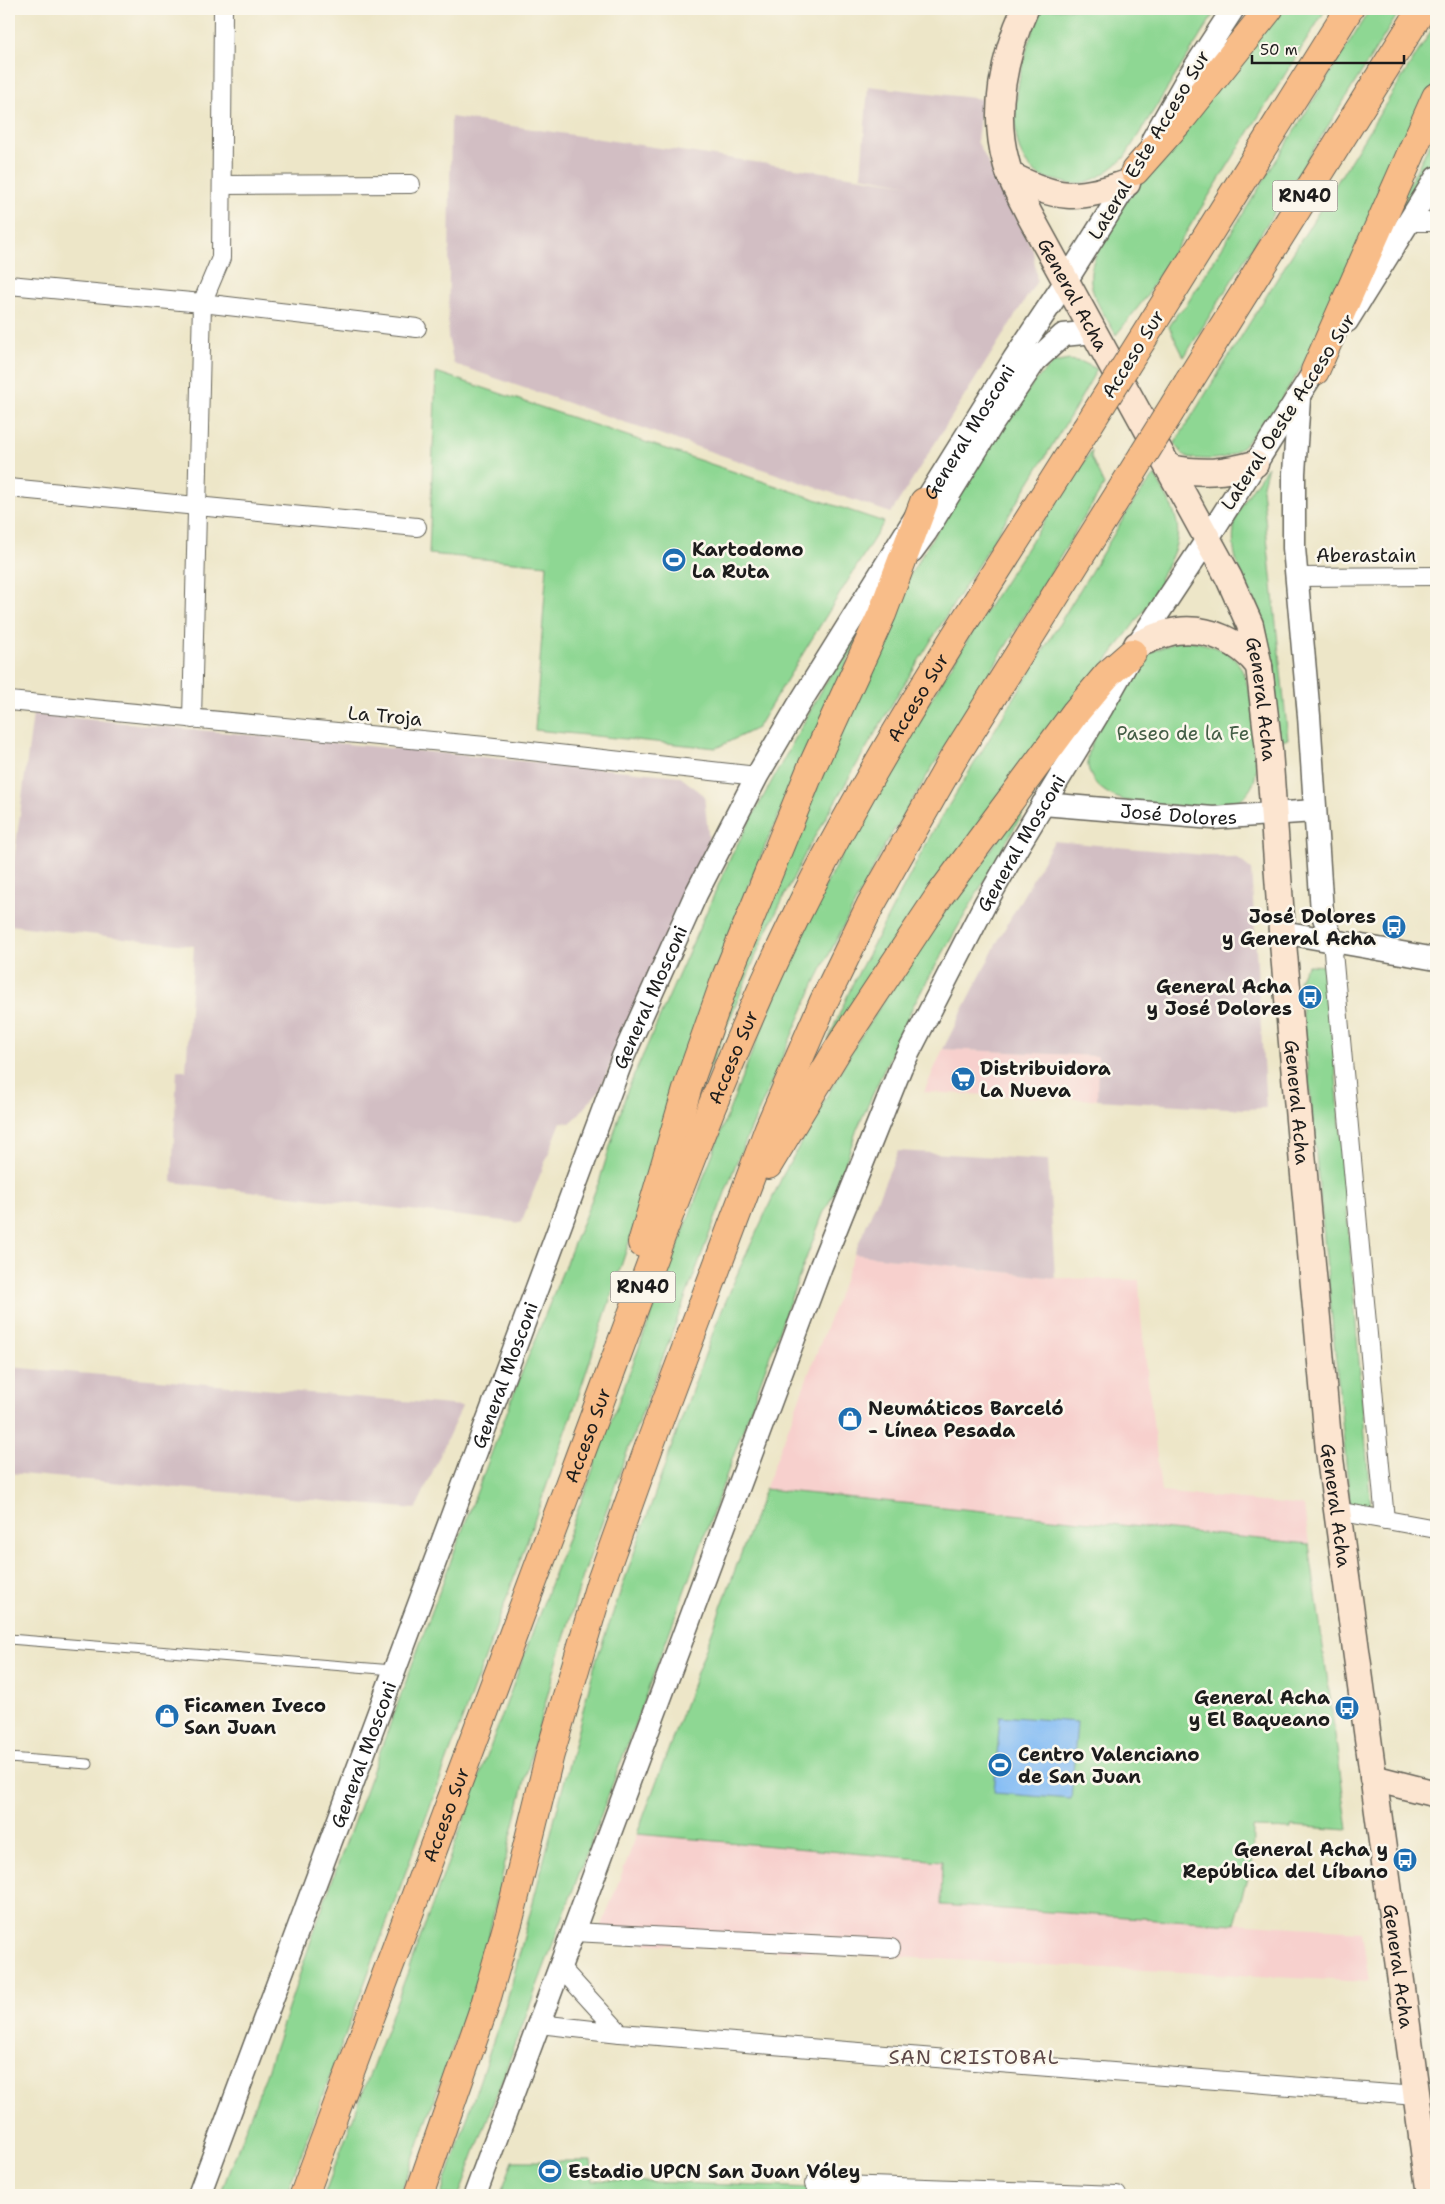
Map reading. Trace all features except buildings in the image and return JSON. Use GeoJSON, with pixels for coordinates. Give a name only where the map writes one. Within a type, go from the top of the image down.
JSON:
{"type":"FeatureCollection","features":[{"type":"Feature","properties":{"kind":"highway"},"geometry":{"type":"LineString","coordinates":[[1131,177],[1182,118],[1269,9]]}},
{"type":"Feature","properties":{"kind":"highway","name":"Acceso Sur"},"geometry":{"type":"LineString","coordinates":[[304,2195],[596,1410],[712,1106],[800,908],[846,822],[909,712],[1349,9]]}},
{"type":"Feature","properties":{"kind":"highway","name":"RN40"},"geometry":{"type":"LineString","coordinates":[[419,2195],[494,1975],[550,1754],[600,1584],[642,1464],[720,1255],[769,1128],[808,1037],[870,906],[957,753],[1422,9]]}},
{"type":"Feature","properties":{"kind":"highway"},"geometry":{"type":"LineString","coordinates":[[1314,371],[1436,97]]}},
{"type":"Feature","properties":{"kind":"highway"},"geometry":{"type":"LineString","coordinates":[[596,1410],[659,1183],[706,1032],[757,897],[811,769],[882,614],[924,502]]}},
{"type":"Feature","properties":{"kind":"highway"},"geometry":{"type":"LineString","coordinates":[[720,1255],[767,1167],[811,1094],[920,925],[1075,713],[1108,674],[1134,649]]}},
{"type":"Feature","properties":{"kind":"main road","name":"General Acha"},"geometry":{"type":"LineString","coordinates":[[1025,9],[1016,28],[1000,100],[1002,145],[1010,176],[1208,538],[1243,607],[1259,666],[1274,814],[1282,932],[1329,1451],[1416,2096],[1429,2140],[1430,2195]]}},
{"type":"Feature","properties":{"kind":"main road"},"geometry":{"type":"LineString","coordinates":[[1010,176],[1043,191],[1069,196],[1106,191],[1131,177]]}},
{"type":"Feature","properties":{"kind":"main road"},"geometry":{"type":"LineString","coordinates":[[1169,468],[1192,472],[1218,472],[1255,464]]}},
{"type":"Feature","properties":{"kind":"main road"},"geometry":{"type":"LineString","coordinates":[[1134,649],[1175,631],[1189,630],[1218,636],[1230,642],[1251,656],[1259,666]]}},
{"type":"Feature","properties":{"kind":"main road"},"geometry":{"type":"LineString","coordinates":[[1373,1778],[1436,1794]]}},
{"type":"Feature","properties":{"kind":"street"},"geometry":{"type":"LineString","coordinates":[[192,718],[202,303],[221,258],[223,9]]}},
{"type":"Feature","properties":{"kind":"street","name":"Lateral Este Acceso Sur"},"geometry":{"type":"LineString","coordinates":[[1066,281],[1131,177],[1186,81],[1233,9]]}},
{"type":"Feature","properties":{"kind":"street","name":"Lateral Oeste Acceso Sur"},"geometry":{"type":"LineString","coordinates":[[1134,649],[1208,538],[1436,178]]}},
{"type":"Feature","properties":{"kind":"street"},"geometry":{"type":"LineString","coordinates":[[222,185],[412,184]]}},
{"type":"Feature","properties":{"kind":"street"},"geometry":{"type":"LineString","coordinates":[[1409,222],[1436,222]]}},
{"type":"Feature","properties":{"kind":"street","name":"General Mosconi"},"geometry":{"type":"LineString","coordinates":[[199,2195],[623,1057],[696,894],[757,776],[808,689],[1014,358],[1066,281]]}},
{"type":"Feature","properties":{"kind":"street"},"geometry":{"type":"LineString","coordinates":[[9,284],[202,303],[417,328]]}},
{"type":"Feature","properties":{"kind":"street"},"geometry":{"type":"LineString","coordinates":[[1014,358],[1063,335],[1094,332]]}},
{"type":"Feature","properties":{"kind":"street","name":"General Mosconi"},"geometry":{"type":"LineString","coordinates":[[873,584],[914,549],[993,422],[1029,370],[1043,352],[1063,335]]}},
{"type":"Feature","properties":{"kind":"street"},"geometry":{"type":"LineString","coordinates":[[1299,396],[1294,473],[1296,577],[1309,716],[1322,912],[1332,941],[1385,1520]]}},
{"type":"Feature","properties":{"kind":"street"},"geometry":{"type":"LineString","coordinates":[[9,488],[417,527]]}},
{"type":"Feature","properties":{"kind":"street","name":"Aberastain"},"geometry":{"type":"LineString","coordinates":[[1296,577],[1436,576]]}},
{"type":"Feature","properties":{"kind":"street","name":"General Mosconi"},"geometry":{"type":"LineString","coordinates":[[475,2195],[821,1266],[886,1102],[911,1046],[964,943],[1134,649]]}},
{"type":"Feature","properties":{"kind":"street","name":"La Troja"},"geometry":{"type":"LineString","coordinates":[[9,701],[485,746],[757,776]]}},
{"type":"Feature","properties":{"kind":"street","name":"José Dolores"},"geometry":{"type":"LineString","coordinates":[[1043,804],[1213,818],[1314,811]]}},
{"type":"Feature","properties":{"kind":"street"},"geometry":{"type":"LineString","coordinates":[[1282,932],[1436,959]]}},
{"type":"Feature","properties":{"kind":"street"},"geometry":{"type":"LineString","coordinates":[[1337,1511],[1436,1529]]}},
{"type":"Feature","properties":{"kind":"street"},"geometry":{"type":"LineString","coordinates":[[573,1932],[890,1948]]}},
{"type":"Feature","properties":{"kind":"street"},"geometry":{"type":"LineString","coordinates":[[560,1967],[620,2033]]}},
{"type":"Feature","properties":{"kind":"street"},"geometry":{"type":"LineString","coordinates":[[539,2024],[620,2033],[1416,2096]]}},
{"type":"Feature","properties":{"kind":"street"},"geometry":{"type":"LineString","coordinates":[[814,2184],[1117,2195]]}},
{"type":"Feature","properties":{"kind":"lane"},"geometry":{"type":"LineString","coordinates":[[9,1639],[395,1670]]}},
{"type":"Feature","properties":{"kind":"lane"},"geometry":{"type":"LineString","coordinates":[[9,1758],[88,1764]]}},
{"type":"Feature","properties":{"kind":"shaded area"},"geometry":{"type":"Polygon","coordinates":[[[868,86],[982,99],[977,141],[1033,250],[1037,281],[891,513],[454,364],[448,337],[451,117],[910,185],[861,176],[868,86]]]}},
{"type":"Feature","properties":{"kind":"shaded area"},"geometry":{"type":"Polygon","coordinates":[[[33,714],[679,776],[704,795],[709,842],[599,1091],[571,1123],[561,1122],[521,1223],[172,1182],[177,1070],[186,1071],[194,946],[9,925],[9,898],[33,714]]]}},
{"type":"Feature","properties":{"kind":"shaded area"},"geometry":{"type":"Polygon","coordinates":[[[1054,841],[1237,858],[1251,869],[1266,1108],[1244,1109],[1097,1100],[1098,1056],[943,1049],[1000,937],[1054,841]]]}},
{"type":"Feature","properties":{"kind":"shaded area"},"geometry":{"type":"Polygon","coordinates":[[[943,1049],[1099,1056],[1097,1100],[924,1092],[943,1049]]]}},
{"type":"Feature","properties":{"kind":"shaded area"},"geometry":{"type":"Polygon","coordinates":[[[898,1151],[1048,1160],[1055,1278],[854,1254],[898,1151]]]}},
{"type":"Feature","properties":{"kind":"shaded area","name":"Neumáticos Barceló - Línea Pesada"},"geometry":{"type":"Polygon","coordinates":[[[854,1254],[1055,1278],[1139,1280],[1141,1318],[1161,1492],[1304,1506],[1309,1544],[765,1489],[854,1254]]]}},
{"type":"Feature","properties":{"kind":"shaded area"},"geometry":{"type":"Polygon","coordinates":[[[9,1367],[462,1406],[416,1509],[9,1473],[9,1367]]]}},
{"type":"Feature","properties":{"kind":"shaded area"},"geometry":{"type":"Polygon","coordinates":[[[637,1834],[942,1861],[941,1905],[1362,1931],[1369,1982],[596,1941],[637,1834]]]}},
{"type":"Feature","properties":{"kind":"green space"},"geometry":{"type":"Polygon","coordinates":[[[1041,9],[1217,9],[1124,158],[1095,179],[1081,183],[1071,184],[1045,178],[1028,166],[1019,148],[1015,125],[1016,99],[1027,48],[1041,9]]]}},
{"type":"Feature","properties":{"kind":"green space"},"geometry":{"type":"Polygon","coordinates":[[[1277,9],[1326,9],[1143,301],[1116,335],[1099,306],[1092,287],[1091,277],[1096,255],[1109,232],[1114,216],[1277,9]]]}},
{"type":"Feature","properties":{"kind":"green space"},"geometry":{"type":"Polygon","coordinates":[[[1370,9],[1401,9],[1184,357],[1169,327],[1177,314],[1187,304],[1370,9]]]}},
{"type":"Feature","properties":{"kind":"green space"},"geometry":{"type":"Polygon","coordinates":[[[1436,23],[1436,81],[1323,328],[1300,370],[1266,424],[1263,421],[1239,450],[1224,457],[1214,459],[1197,459],[1186,456],[1175,443],[1436,23]]]}},
{"type":"Feature","properties":{"kind":"green space"},"geometry":{"type":"Polygon","coordinates":[[[1436,132],[1436,162],[1398,224],[1389,222],[1436,132]]]}},
{"type":"Feature","properties":{"kind":"green space"},"geometry":{"type":"Polygon","coordinates":[[[1069,360],[1082,362],[1097,369],[1074,410],[898,694],[808,848],[762,941],[702,1087],[750,941],[910,575],[989,445],[1035,381],[1053,363],[1069,360]]]}},
{"type":"Feature","properties":{"kind":"green space","name":"Kartodomo La Ruta"},"geometry":{"type":"Polygon","coordinates":[[[436,372],[884,522],[757,728],[716,748],[535,730],[547,565],[429,554],[436,372]]]}},
{"type":"Feature","properties":{"kind":"green space"},"geometry":{"type":"Polygon","coordinates":[[[1092,450],[1091,457],[1104,485],[885,845],[816,980],[737,1161],[623,1463],[582,1579],[531,1756],[482,1966],[400,2195],[324,2195],[735,1094],[796,948],[817,902],[848,843],[913,728],[1019,560],[1092,450]]]}},
{"type":"Feature","properties":{"kind":"green space"},"geometry":{"type":"Polygon","coordinates":[[[1268,466],[1262,489],[1288,739],[1278,740],[1273,679],[1265,634],[1257,607],[1238,565],[1233,542],[1238,513],[1247,496],[1268,466]]]}},
{"type":"Feature","properties":{"kind":"green space"},"geometry":{"type":"Polygon","coordinates":[[[1155,475],[1175,515],[1177,526],[1175,549],[1160,579],[1164,583],[828,1040],[853,983],[932,833],[1134,501],[1155,475]]]}},
{"type":"Feature","properties":{"kind":"green space"},"geometry":{"type":"Polygon","coordinates":[[[863,627],[738,911],[576,1403],[492,1639],[286,2195],[220,2195],[264,2080],[323,1905],[435,1603],[522,1372],[600,1179],[627,1091],[733,852],[842,653],[863,627]]]}},
{"type":"Feature","properties":{"kind":"green space","name":"Paseo de la Fe"},"geometry":{"type":"Polygon","coordinates":[[[1183,639],[1213,646],[1233,657],[1243,673],[1252,704],[1257,741],[1256,773],[1253,784],[1240,800],[1221,810],[1119,799],[1105,791],[1094,781],[1088,766],[1090,747],[1095,736],[1143,660],[1149,653],[1183,639]]]}},
{"type":"Feature","properties":{"kind":"green space"},"geometry":{"type":"Polygon","coordinates":[[[1056,761],[1028,804],[914,1004],[857,1129],[837,1187],[823,1214],[785,1314],[675,1617],[459,2195],[441,2195],[509,1994],[595,1664],[715,1327],[739,1270],[783,1175],[854,1047],[919,946],[1056,761]]]}},
{"type":"Feature","properties":{"kind":"green space"},"geometry":{"type":"Polygon","coordinates":[[[1308,965],[1327,966],[1371,1509],[1350,1504],[1299,981],[1308,965]]]}},
{"type":"Feature","properties":{"kind":"green space","name":"Centro Valenciano de San Juan"},"geometry":{"type":"Polygon","coordinates":[[[765,1489],[1309,1544],[1348,1830],[1291,1826],[1291,1829],[1253,1828],[1252,1874],[1248,1874],[1234,1924],[941,1905],[942,1861],[637,1834],[765,1489]]]}},
{"type":"Feature","properties":{"kind":"green space","name":"Estadio UPCN San Juan Vóley"},"geometry":{"type":"Polygon","coordinates":[[[513,2161],[591,2161],[593,2180],[1014,2195],[500,2195],[513,2161]]]}},
{"type":"Feature","properties":{"kind":"water"},"geometry":{"type":"Polygon","coordinates":[[[1000,1716],[1077,1722],[1071,1799],[994,1793],[1000,1716]]]}},
{"type":"Feature","properties":{"kind":"place","name":"Kartodomo La Ruta"},"geometry":{"type":"Point","coordinates":[674,560]}},
{"type":"Feature","properties":{"kind":"place","name":"José Dolores y General Acha"},"geometry":{"type":"Point","coordinates":[1394,927]}},
{"type":"Feature","properties":{"kind":"place","name":"General Acha y José Dolores"},"geometry":{"type":"Point","coordinates":[1310,997]}},
{"type":"Feature","properties":{"kind":"place","name":"Distribuidora La Nueva"},"geometry":{"type":"Point","coordinates":[963,1079]}},
{"type":"Feature","properties":{"kind":"place","name":"Neumáticos Barceló - Línea Pesada"},"geometry":{"type":"Point","coordinates":[850,1419]}},
{"type":"Feature","properties":{"kind":"place","name":"General Acha y El Baqueano"},"geometry":{"type":"Point","coordinates":[1347,1708]}},
{"type":"Feature","properties":{"kind":"place","name":"Ficamen Iveco San Juan"},"geometry":{"type":"Point","coordinates":[167,1716]}},
{"type":"Feature","properties":{"kind":"place","name":"Centro Valenciano de San Juan"},"geometry":{"type":"Point","coordinates":[1000,1765]}},
{"type":"Feature","properties":{"kind":"place","name":"General Acha y República del Líbano"},"geometry":{"type":"Point","coordinates":[1405,1860]}},
{"type":"Feature","properties":{"kind":"place","name":"Estadio UPCN San Juan Vóley"},"geometry":{"type":"Point","coordinates":[550,2171]}},
{"type":"Feature","properties":{"kind":"district","name":"SAN CRISTOBAL"},"geometry":{"type":"Point","coordinates":[974,2057]}}]}
